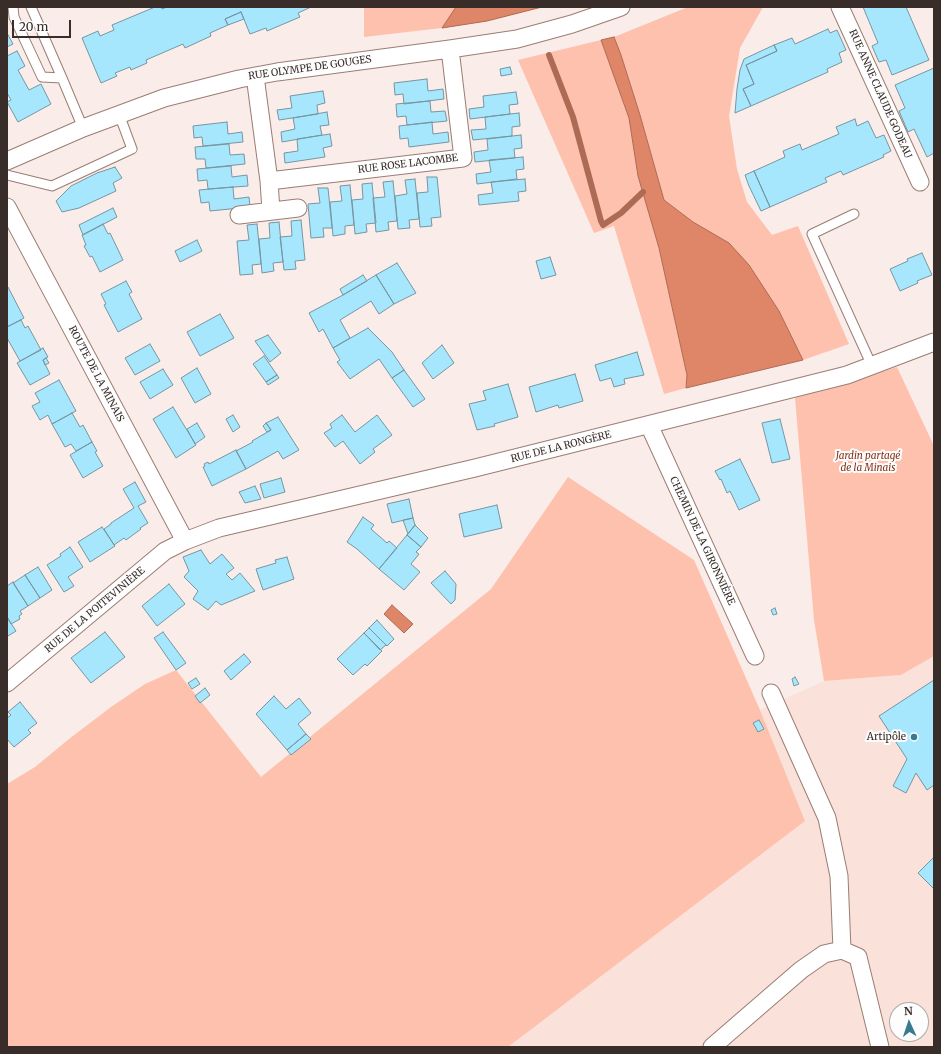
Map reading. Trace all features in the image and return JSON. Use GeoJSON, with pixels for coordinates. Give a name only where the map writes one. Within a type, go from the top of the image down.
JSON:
{"type":"FeatureCollection","features":[{"type":"Feature","properties":{"kind":"street","name":"RUE OLYMPE DE GOUGES"},"geometry":{"type":"LineString","coordinates":[[7,161],[82,128],[164,98],[239,79],[285,71],[517,39],[572,24],[621,7]]}},
{"type":"Feature","properties":{"kind":"street","name":"RUE ANNE CLAUDE GODEAU"},"geometry":{"type":"LineString","coordinates":[[840,7],[920,182]]}},
{"type":"Feature","properties":{"kind":"street","name":"RUE ROSE LACOMBE"},"geometry":{"type":"LineString","coordinates":[[269,180],[463,158],[450,49]]}},
{"type":"Feature","properties":{"kind":"street"},"geometry":{"type":"LineString","coordinates":[[255,76],[269,180],[271,212]]}},
{"type":"Feature","properties":{"kind":"street","name":"ROUTE DE LA MINAIS"},"geometry":{"type":"LineString","coordinates":[[7,207],[185,541]]}},
{"type":"Feature","properties":{"kind":"street"},"geometry":{"type":"LineString","coordinates":[[239,215],[298,208]]}},
{"type":"Feature","properties":{"kind":"street","name":"RUE DE LA RONGÈRE"},"geometry":{"type":"LineString","coordinates":[[185,541],[219,528],[475,468],[847,375],[934,342]]}},
{"type":"Feature","properties":{"kind":"street","name":"CHEMIN DE LA GIRONNIÈRE"},"geometry":{"type":"LineString","coordinates":[[649,425],[755,656]]}},
{"type":"Feature","properties":{"kind":"street","name":"RUE DE LA POITEVINIÈRE"},"geometry":{"type":"LineString","coordinates":[[7,683],[159,556],[185,541]]}},
{"type":"Feature","properties":{"kind":"street"},"geometry":{"type":"LineString","coordinates":[[771,693],[827,818],[839,876],[842,950]]}},
{"type":"Feature","properties":{"kind":"street"},"geometry":{"type":"LineString","coordinates":[[712,1047],[801,970],[824,954],[842,950],[858,957],[880,1047]]}},
{"type":"Feature","properties":{"kind":"lane"},"geometry":{"type":"LineString","coordinates":[[13,7],[14,17],[42,77],[62,78]]}},
{"type":"Feature","properties":{"kind":"lane"},"geometry":{"type":"LineString","coordinates":[[31,7],[82,128]]}},
{"type":"Feature","properties":{"kind":"lane"},"geometry":{"type":"LineString","coordinates":[[7,175],[52,186],[132,149],[119,114]]}},
{"type":"Feature","properties":{"kind":"lane"},"geometry":{"type":"LineString","coordinates":[[854,214],[812,234],[872,366]]}},
{"type":"Feature","properties":{"kind":"shaded area"},"geometry":{"type":"Polygon","coordinates":[[[456,7],[542,7],[487,21],[442,28],[456,7]]]}},
{"type":"Feature","properties":{"kind":"shaded area"},"geometry":{"type":"Polygon","coordinates":[[[614,37],[640,115],[664,200],[693,222],[729,243],[749,265],[779,311],[803,360],[686,388],[687,375],[659,248],[638,176],[629,118],[601,40],[614,37]]]}},
{"type":"Feature","properties":{"kind":"shaded area"},"geometry":{"type":"Polygon","coordinates":[[[392,605],[413,624],[404,633],[384,614],[392,605]]]}},
{"type":"Feature","properties":{"kind":"shaded area"},"geometry":{"type":"Polygon","coordinates":[[[934,656],[934,1047],[508,1047],[805,821],[760,710],[824,681],[901,675],[934,656]]]}},
{"type":"Feature","properties":{"kind":"green space"},"geometry":{"type":"Polygon","coordinates":[[[364,7],[542,7],[487,21],[364,37],[364,7]]]}},
{"type":"Feature","properties":{"kind":"green space"},"geometry":{"type":"Polygon","coordinates":[[[688,7],[763,7],[740,48],[729,116],[737,169],[747,202],[772,235],[798,226],[849,344],[803,360],[779,311],[693,222],[664,200],[640,115],[614,37],[688,7]]]}},
{"type":"Feature","properties":{"kind":"green space"},"geometry":{"type":"Polygon","coordinates":[[[601,40],[629,118],[638,176],[659,248],[687,375],[686,388],[664,394],[614,226],[594,233],[518,60],[601,40]]]}},
{"type":"Feature","properties":{"kind":"green space","name":"Jardin partagé de la Minais"},"geometry":{"type":"Polygon","coordinates":[[[897,367],[934,446],[934,656],[901,675],[824,681],[814,620],[795,398],[897,367]]]}},
{"type":"Feature","properties":{"kind":"green space"},"geometry":{"type":"Polygon","coordinates":[[[568,477],[694,560],[760,710],[805,821],[508,1047],[7,1047],[7,784],[35,767],[111,707],[145,684],[176,670],[261,777],[491,589],[568,477]]]}},
{"type":"Feature","properties":{"kind":"building"},"geometry":{"type":"Polygon","coordinates":[[[155,7],[161,7],[162,9],[167,7],[311,7],[298,13],[300,17],[267,31],[266,28],[250,34],[241,12],[225,19],[228,25],[210,33],[211,36],[185,48],[183,44],[146,60],[147,63],[131,70],[130,67],[115,73],[117,76],[101,83],[82,38],[98,31],[100,36],[114,30],[112,25],[155,7]]]}},
{"type":"Feature","properties":{"kind":"building"},"geometry":{"type":"Polygon","coordinates":[[[863,7],[906,7],[929,60],[892,75],[886,60],[879,62],[872,46],[878,43],[863,7]]]}},
{"type":"Feature","properties":{"kind":"building"},"geometry":{"type":"Polygon","coordinates":[[[241,12],[244,19],[228,25],[225,19],[241,12]]]}},
{"type":"Feature","properties":{"kind":"building"},"geometry":{"type":"Polygon","coordinates":[[[828,29],[830,33],[837,30],[846,50],[839,53],[842,62],[827,69],[828,72],[751,106],[743,89],[754,84],[746,65],[777,51],[774,45],[792,38],[795,44],[828,29]]]}},
{"type":"Feature","properties":{"kind":"building"},"geometry":{"type":"Polygon","coordinates":[[[7,33],[13,44],[7,47],[7,33]]]}},
{"type":"Feature","properties":{"kind":"building"},"geometry":{"type":"Polygon","coordinates":[[[774,45],[777,51],[746,65],[754,84],[743,89],[751,106],[735,113],[740,70],[744,59],[774,45]]]}},
{"type":"Feature","properties":{"kind":"building"},"geometry":{"type":"Polygon","coordinates":[[[17,51],[25,66],[18,70],[29,90],[41,84],[51,104],[18,122],[7,102],[11,100],[7,93],[7,56],[17,51]]]}},
{"type":"Feature","properties":{"kind":"building"},"geometry":{"type":"Polygon","coordinates":[[[510,67],[512,74],[501,76],[500,69],[510,67]]]}},
{"type":"Feature","properties":{"kind":"building"},"geometry":{"type":"Polygon","coordinates":[[[934,68],[934,153],[927,157],[914,129],[908,132],[899,111],[905,108],[895,85],[934,68]]]}},
{"type":"Feature","properties":{"kind":"building"},"geometry":{"type":"Polygon","coordinates":[[[427,79],[428,91],[443,89],[444,99],[404,104],[403,94],[395,95],[394,83],[427,79]]]}},
{"type":"Feature","properties":{"kind":"building"},"geometry":{"type":"Polygon","coordinates":[[[323,91],[325,103],[317,105],[318,114],[279,120],[277,110],[292,108],[290,96],[323,91]]]}},
{"type":"Feature","properties":{"kind":"building"},"geometry":{"type":"Polygon","coordinates":[[[516,92],[518,104],[509,105],[510,114],[470,119],[469,109],[484,107],[483,96],[516,92]]]}},
{"type":"Feature","properties":{"kind":"building"},"geometry":{"type":"Polygon","coordinates":[[[430,101],[431,112],[445,111],[447,121],[407,125],[406,116],[397,117],[396,104],[430,101]]]}},
{"type":"Feature","properties":{"kind":"building"},"geometry":{"type":"Polygon","coordinates":[[[327,112],[329,125],[320,126],[322,135],[282,142],[281,132],[295,129],[293,118],[327,112]]]}},
{"type":"Feature","properties":{"kind":"building"},"geometry":{"type":"Polygon","coordinates":[[[519,113],[520,126],[512,127],[512,136],[473,140],[471,130],[486,129],[485,117],[519,113]]]}},
{"type":"Feature","properties":{"kind":"building"},"geometry":{"type":"Polygon","coordinates":[[[855,119],[857,126],[868,121],[876,138],[884,135],[891,151],[883,155],[884,157],[843,175],[841,171],[825,178],[827,182],[770,207],[754,171],[785,157],[783,151],[800,144],[802,150],[839,134],[836,127],[855,119]]]}},
{"type":"Feature","properties":{"kind":"building"},"geometry":{"type":"Polygon","coordinates":[[[227,122],[228,134],[242,132],[243,142],[203,146],[202,137],[194,138],[193,126],[227,122]]]}},
{"type":"Feature","properties":{"kind":"building"},"geometry":{"type":"Polygon","coordinates":[[[432,122],[433,134],[448,132],[449,142],[409,147],[408,138],[400,139],[399,126],[432,122]]]}},
{"type":"Feature","properties":{"kind":"building"},"geometry":{"type":"Polygon","coordinates":[[[330,134],[332,146],[323,148],[325,157],[285,163],[284,153],[298,151],[297,139],[330,134]]]}},
{"type":"Feature","properties":{"kind":"building"},"geometry":{"type":"Polygon","coordinates":[[[521,135],[522,148],[514,149],[515,158],[475,162],[474,152],[488,150],[487,139],[521,135]]]}},
{"type":"Feature","properties":{"kind":"building"},"geometry":{"type":"Polygon","coordinates":[[[229,144],[230,155],[244,154],[245,164],[206,168],[205,159],[196,159],[195,147],[229,144]]]}},
{"type":"Feature","properties":{"kind":"building"},"geometry":{"type":"Polygon","coordinates":[[[523,157],[524,169],[516,170],[517,179],[477,184],[476,174],[491,172],[489,160],[523,157]]]}},
{"type":"Feature","properties":{"kind":"building"},"geometry":{"type":"Polygon","coordinates":[[[231,166],[232,177],[247,175],[248,186],[208,189],[207,180],[198,181],[197,169],[231,166]]]}},
{"type":"Feature","properties":{"kind":"building"},"geometry":{"type":"Polygon","coordinates":[[[115,167],[122,178],[113,183],[116,191],[79,208],[62,212],[56,201],[71,186],[97,173],[115,167]]]}},
{"type":"Feature","properties":{"kind":"building"},"geometry":{"type":"Polygon","coordinates":[[[754,171],[770,207],[761,211],[745,175],[754,171]]]}},
{"type":"Feature","properties":{"kind":"building"},"geometry":{"type":"Polygon","coordinates":[[[427,177],[437,177],[441,217],[431,218],[432,226],[420,227],[417,193],[428,192],[427,177]]]}},
{"type":"Feature","properties":{"kind":"building"},"geometry":{"type":"Polygon","coordinates":[[[415,179],[419,219],[409,220],[410,228],[398,229],[395,196],[407,194],[405,180],[415,179]]]}},
{"type":"Feature","properties":{"kind":"building"},"geometry":{"type":"Polygon","coordinates":[[[525,179],[526,191],[518,192],[519,201],[479,205],[478,195],[493,193],[491,182],[525,179]]]}},
{"type":"Feature","properties":{"kind":"building"},"geometry":{"type":"Polygon","coordinates":[[[393,181],[397,221],[388,222],[389,230],[376,232],[373,198],[385,197],[383,182],[393,181]]]}},
{"type":"Feature","properties":{"kind":"building"},"geometry":{"type":"Polygon","coordinates":[[[372,183],[376,223],[366,224],[367,232],[355,234],[352,200],[363,199],[362,184],[372,183]]]}},
{"type":"Feature","properties":{"kind":"building"},"geometry":{"type":"Polygon","coordinates":[[[350,185],[354,225],[345,226],[345,234],[333,236],[330,202],[342,201],[340,186],[350,185]]]}},
{"type":"Feature","properties":{"kind":"building"},"geometry":{"type":"Polygon","coordinates":[[[233,187],[234,199],[249,197],[250,207],[210,211],[209,202],[201,203],[199,190],[233,187]]]}},
{"type":"Feature","properties":{"kind":"building"},"geometry":{"type":"Polygon","coordinates":[[[318,188],[328,188],[332,228],[323,228],[324,237],[311,238],[308,204],[320,203],[318,188]]]}},
{"type":"Feature","properties":{"kind":"building"},"geometry":{"type":"Polygon","coordinates":[[[113,208],[117,217],[83,235],[79,225],[113,208]]]}},
{"type":"Feature","properties":{"kind":"building"},"geometry":{"type":"Polygon","coordinates":[[[301,220],[305,260],[295,261],[296,269],[284,270],[280,237],[292,236],[291,221],[301,220]]]}},
{"type":"Feature","properties":{"kind":"building"},"geometry":{"type":"Polygon","coordinates":[[[279,222],[283,262],[273,263],[274,271],[262,273],[259,239],[270,238],[269,223],[279,222]]]}},
{"type":"Feature","properties":{"kind":"building"},"geometry":{"type":"Polygon","coordinates":[[[103,224],[108,234],[110,233],[123,260],[100,272],[92,256],[90,257],[84,246],[86,245],[82,235],[103,224]]]}},
{"type":"Feature","properties":{"kind":"building"},"geometry":{"type":"Polygon","coordinates":[[[257,224],[261,264],[252,265],[253,274],[240,275],[237,241],[249,240],[247,225],[257,224]]]}},
{"type":"Feature","properties":{"kind":"building"},"geometry":{"type":"Polygon","coordinates":[[[197,240],[202,251],[180,262],[175,251],[197,240]]]}},
{"type":"Feature","properties":{"kind":"building"},"geometry":{"type":"Polygon","coordinates":[[[922,253],[932,275],[917,281],[918,283],[900,291],[890,269],[908,261],[907,259],[922,253]]]}},
{"type":"Feature","properties":{"kind":"building"},"geometry":{"type":"Polygon","coordinates":[[[550,257],[556,275],[541,279],[536,261],[550,257]]]}},
{"type":"Feature","properties":{"kind":"building"},"geometry":{"type":"Polygon","coordinates":[[[397,263],[416,293],[394,304],[376,275],[397,263]]]}},
{"type":"Feature","properties":{"kind":"building"},"geometry":{"type":"Polygon","coordinates":[[[363,275],[367,281],[343,295],[340,289],[363,275]]]}},
{"type":"Feature","properties":{"kind":"building"},"geometry":{"type":"Polygon","coordinates":[[[376,275],[394,304],[379,314],[371,301],[340,320],[350,338],[333,348],[323,329],[319,332],[309,313],[376,275]]]}},
{"type":"Feature","properties":{"kind":"building"},"geometry":{"type":"Polygon","coordinates":[[[126,281],[132,292],[129,294],[142,319],[118,332],[104,305],[106,304],[101,294],[126,281]]]}},
{"type":"Feature","properties":{"kind":"building"},"geometry":{"type":"Polygon","coordinates":[[[7,287],[24,318],[7,327],[7,287]]]}},
{"type":"Feature","properties":{"kind":"building"},"geometry":{"type":"Polygon","coordinates":[[[220,314],[234,338],[200,356],[187,332],[220,314]]]}},
{"type":"Feature","properties":{"kind":"building"},"geometry":{"type":"Polygon","coordinates":[[[21,320],[25,328],[28,326],[41,350],[20,361],[7,338],[7,327],[21,320]]]}},
{"type":"Feature","properties":{"kind":"building"},"geometry":{"type":"Polygon","coordinates":[[[368,328],[392,352],[404,370],[392,378],[379,359],[350,379],[337,362],[340,360],[333,348],[368,328]]]}},
{"type":"Feature","properties":{"kind":"building"},"geometry":{"type":"Polygon","coordinates":[[[268,335],[281,353],[270,362],[255,341],[268,335]]]}},
{"type":"Feature","properties":{"kind":"building"},"geometry":{"type":"Polygon","coordinates":[[[150,344],[160,361],[135,375],[125,358],[150,344]]]}},
{"type":"Feature","properties":{"kind":"building"},"geometry":{"type":"Polygon","coordinates":[[[442,345],[454,363],[433,379],[422,363],[442,345]]]}},
{"type":"Feature","properties":{"kind":"building"},"geometry":{"type":"Polygon","coordinates":[[[43,348],[48,357],[43,360],[50,374],[30,385],[17,363],[43,348]]]}},
{"type":"Feature","properties":{"kind":"building"},"geometry":{"type":"Polygon","coordinates":[[[637,352],[644,375],[624,379],[625,384],[614,387],[611,378],[600,381],[595,365],[637,352]]]}},
{"type":"Feature","properties":{"kind":"building"},"geometry":{"type":"Polygon","coordinates":[[[264,356],[277,375],[266,382],[253,364],[264,356]]]}},
{"type":"Feature","properties":{"kind":"building"},"geometry":{"type":"Polygon","coordinates":[[[46,358],[49,363],[45,365],[43,360],[46,358]]]}},
{"type":"Feature","properties":{"kind":"building"},"geometry":{"type":"Polygon","coordinates":[[[197,368],[211,394],[195,403],[181,378],[197,368]]]}},
{"type":"Feature","properties":{"kind":"building"},"geometry":{"type":"Polygon","coordinates":[[[163,369],[173,385],[150,399],[140,382],[163,369]]]}},
{"type":"Feature","properties":{"kind":"building"},"geometry":{"type":"Polygon","coordinates":[[[404,370],[425,399],[413,407],[392,378],[404,370]]]}},
{"type":"Feature","properties":{"kind":"building"},"geometry":{"type":"Polygon","coordinates":[[[575,374],[583,401],[559,408],[558,405],[536,412],[529,387],[575,374]]]}},
{"type":"Feature","properties":{"kind":"building"},"geometry":{"type":"Polygon","coordinates":[[[277,375],[279,378],[268,385],[266,382],[277,375]]]}},
{"type":"Feature","properties":{"kind":"building"},"geometry":{"type":"Polygon","coordinates":[[[59,380],[76,411],[52,424],[48,415],[40,420],[32,406],[40,402],[35,393],[59,380]]]}},
{"type":"Feature","properties":{"kind":"building"},"geometry":{"type":"Polygon","coordinates":[[[508,384],[518,417],[494,424],[495,426],[477,430],[469,404],[486,400],[483,391],[508,384]]]}},
{"type":"Feature","properties":{"kind":"building"},"geometry":{"type":"Polygon","coordinates":[[[173,407],[196,445],[176,458],[153,419],[173,407]]]}},
{"type":"Feature","properties":{"kind":"building"},"geometry":{"type":"Polygon","coordinates":[[[72,413],[80,427],[83,425],[92,442],[76,451],[71,444],[65,447],[52,424],[72,413]]]}},
{"type":"Feature","properties":{"kind":"building"},"geometry":{"type":"Polygon","coordinates":[[[233,415],[240,427],[233,432],[226,419],[233,415]]]}},
{"type":"Feature","properties":{"kind":"building"},"geometry":{"type":"Polygon","coordinates":[[[342,415],[355,432],[377,415],[392,435],[373,449],[375,452],[360,464],[343,441],[335,447],[324,433],[332,428],[330,424],[342,415]]]}},
{"type":"Feature","properties":{"kind":"building"},"geometry":{"type":"Polygon","coordinates":[[[278,417],[299,450],[283,459],[278,451],[246,469],[236,451],[271,430],[266,423],[278,417]]]}},
{"type":"Feature","properties":{"kind":"building"},"geometry":{"type":"Polygon","coordinates":[[[780,419],[790,459],[772,463],[762,423],[780,419]]]}},
{"type":"Feature","properties":{"kind":"building"},"geometry":{"type":"Polygon","coordinates":[[[197,423],[205,437],[195,444],[187,429],[197,423]]]}},
{"type":"Feature","properties":{"kind":"building"},"geometry":{"type":"Polygon","coordinates":[[[266,423],[271,430],[267,432],[263,426],[266,423]]]}},
{"type":"Feature","properties":{"kind":"building"},"geometry":{"type":"Polygon","coordinates":[[[92,442],[97,451],[95,452],[103,466],[83,478],[70,455],[92,442]]]}},
{"type":"Feature","properties":{"kind":"building"},"geometry":{"type":"Polygon","coordinates":[[[236,450],[246,469],[212,486],[203,467],[205,466],[204,464],[208,462],[209,464],[236,450]]]}},
{"type":"Feature","properties":{"kind":"building"},"geometry":{"type":"Polygon","coordinates":[[[740,459],[760,500],[739,510],[730,491],[727,493],[721,479],[720,480],[715,471],[740,459]]]}},
{"type":"Feature","properties":{"kind":"building"},"geometry":{"type":"Polygon","coordinates":[[[281,478],[285,492],[264,498],[260,484],[281,478]]]}},
{"type":"Feature","properties":{"kind":"building"},"geometry":{"type":"Polygon","coordinates":[[[135,482],[146,502],[138,506],[148,523],[126,540],[124,538],[114,545],[104,529],[134,508],[123,489],[135,482]]]}},
{"type":"Feature","properties":{"kind":"building"},"geometry":{"type":"Polygon","coordinates":[[[255,486],[261,499],[245,503],[239,492],[255,486]]]}},
{"type":"Feature","properties":{"kind":"building"},"geometry":{"type":"Polygon","coordinates":[[[409,499],[413,518],[392,523],[387,504],[409,499]]]}},
{"type":"Feature","properties":{"kind":"building"},"geometry":{"type":"Polygon","coordinates":[[[497,505],[502,528],[464,537],[459,514],[497,505]]]}},
{"type":"Feature","properties":{"kind":"building"},"geometry":{"type":"Polygon","coordinates":[[[363,517],[374,525],[371,529],[387,543],[389,541],[397,548],[379,569],[347,542],[363,517]]]}},
{"type":"Feature","properties":{"kind":"building"},"geometry":{"type":"Polygon","coordinates":[[[413,518],[415,525],[408,534],[403,520],[413,518]]]}},
{"type":"Feature","properties":{"kind":"building"},"geometry":{"type":"Polygon","coordinates":[[[415,525],[428,538],[421,547],[407,535],[415,525]]]}},
{"type":"Feature","properties":{"kind":"building"},"geometry":{"type":"Polygon","coordinates":[[[102,527],[115,546],[90,562],[78,542],[102,527]]]}},
{"type":"Feature","properties":{"kind":"building"},"geometry":{"type":"Polygon","coordinates":[[[407,535],[421,547],[416,552],[419,554],[411,564],[420,572],[404,590],[379,569],[407,535]]]}},
{"type":"Feature","properties":{"kind":"building"},"geometry":{"type":"Polygon","coordinates":[[[70,547],[83,567],[68,577],[74,586],[64,592],[47,565],[61,556],[60,554],[70,547]]]}},
{"type":"Feature","properties":{"kind":"building"},"geometry":{"type":"Polygon","coordinates":[[[201,550],[210,564],[222,554],[234,568],[226,574],[232,580],[240,573],[255,591],[221,605],[216,601],[208,610],[193,599],[198,591],[184,577],[189,571],[183,557],[201,550]]]}},
{"type":"Feature","properties":{"kind":"building"},"geometry":{"type":"Polygon","coordinates":[[[287,557],[294,579],[263,590],[256,569],[276,563],[275,560],[287,557]]]}},
{"type":"Feature","properties":{"kind":"building"},"geometry":{"type":"Polygon","coordinates":[[[38,567],[52,590],[40,598],[25,575],[38,567]]]}},
{"type":"Feature","properties":{"kind":"building"},"geometry":{"type":"Polygon","coordinates":[[[445,571],[456,584],[455,600],[451,604],[431,583],[445,571]]]}},
{"type":"Feature","properties":{"kind":"building"},"geometry":{"type":"Polygon","coordinates":[[[25,575],[40,598],[28,606],[13,583],[25,575]]]}},
{"type":"Feature","properties":{"kind":"building"},"geometry":{"type":"Polygon","coordinates":[[[13,582],[28,606],[20,611],[22,614],[19,616],[20,619],[11,624],[7,617],[7,586],[13,582]]]}},
{"type":"Feature","properties":{"kind":"building"},"geometry":{"type":"Polygon","coordinates":[[[169,584],[185,604],[157,626],[142,606],[169,584]]]}},
{"type":"Feature","properties":{"kind":"building"},"geometry":{"type":"Polygon","coordinates":[[[775,608],[777,614],[773,615],[771,610],[775,608]]]}},
{"type":"Feature","properties":{"kind":"building"},"geometry":{"type":"Polygon","coordinates":[[[7,617],[16,631],[8,636],[7,635],[7,617]]]}},
{"type":"Feature","properties":{"kind":"building"},"geometry":{"type":"Polygon","coordinates":[[[377,620],[394,639],[387,646],[369,628],[377,620]]]}},
{"type":"Feature","properties":{"kind":"building"},"geometry":{"type":"Polygon","coordinates":[[[369,628],[386,645],[380,650],[364,633],[369,628]]]}},
{"type":"Feature","properties":{"kind":"building"},"geometry":{"type":"Polygon","coordinates":[[[105,632],[125,657],[91,683],[71,658],[105,632]]]}},
{"type":"Feature","properties":{"kind":"building"},"geometry":{"type":"Polygon","coordinates":[[[163,632],[186,663],[176,670],[154,638],[163,632]]]}},
{"type":"Feature","properties":{"kind":"building"},"geometry":{"type":"Polygon","coordinates":[[[364,633],[382,651],[367,666],[365,664],[353,675],[337,659],[364,633]]]}},
{"type":"Feature","properties":{"kind":"building"},"geometry":{"type":"Polygon","coordinates":[[[244,654],[251,662],[231,680],[224,671],[244,654]]]}},
{"type":"Feature","properties":{"kind":"building"},"geometry":{"type":"Polygon","coordinates":[[[795,677],[799,684],[794,686],[792,679],[795,677]]]}},
{"type":"Feature","properties":{"kind":"building"},"geometry":{"type":"Polygon","coordinates":[[[196,678],[200,684],[192,689],[188,683],[196,678]]]}},
{"type":"Feature","properties":{"kind":"building","name":"Artipôle"},"geometry":{"type":"Polygon","coordinates":[[[934,680],[934,785],[927,790],[916,773],[906,793],[893,786],[907,759],[879,716],[934,680]]]}},
{"type":"Feature","properties":{"kind":"building"},"geometry":{"type":"Polygon","coordinates":[[[205,688],[210,695],[200,703],[195,696],[205,688]]]}},
{"type":"Feature","properties":{"kind":"building"},"geometry":{"type":"Polygon","coordinates":[[[274,696],[286,709],[299,698],[311,713],[298,724],[306,734],[287,750],[256,714],[274,696]]]}},
{"type":"Feature","properties":{"kind":"building"},"geometry":{"type":"Polygon","coordinates":[[[20,702],[37,723],[28,730],[31,733],[14,747],[7,739],[7,718],[11,715],[8,712],[20,702]]]}},
{"type":"Feature","properties":{"kind":"building"},"geometry":{"type":"Polygon","coordinates":[[[759,720],[764,729],[758,732],[753,723],[759,720]]]}},
{"type":"Feature","properties":{"kind":"building"},"geometry":{"type":"Polygon","coordinates":[[[306,734],[311,739],[291,755],[287,750],[306,734]]]}},
{"type":"Feature","properties":{"kind":"building"},"geometry":{"type":"Polygon","coordinates":[[[934,857],[934,889],[918,873],[934,857]]]}},
{"type":"Feature","properties":{"kind":"waterway"},"geometry":{"type":"LineString","coordinates":[[549,55],[573,117],[603,225],[621,213],[643,192]]}},
{"type":"Feature","properties":{"kind":"place","name":"Artipôle"},"geometry":{"type":"Point","coordinates":[914,737]}}]}
